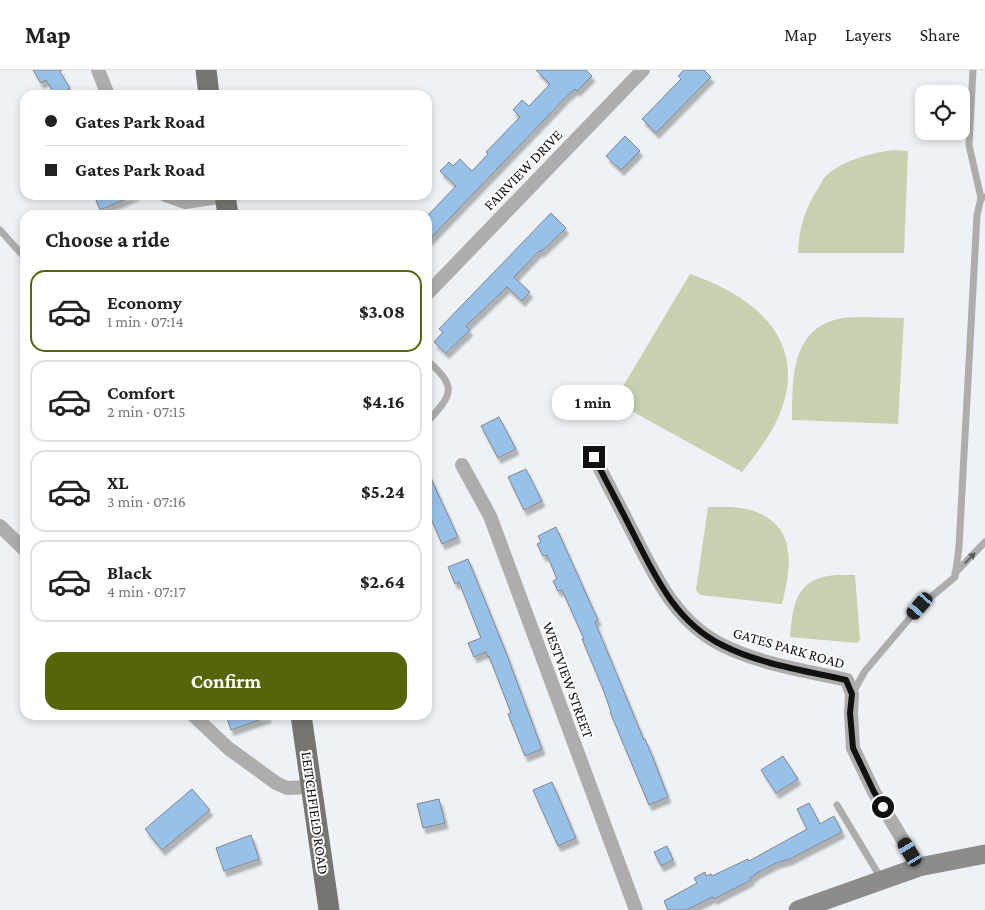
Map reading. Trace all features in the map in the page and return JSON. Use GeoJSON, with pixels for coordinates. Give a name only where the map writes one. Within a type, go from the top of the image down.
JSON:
{"type":"FeatureCollection","features":[{"type":"Feature","properties":{"kind":"main road"},"geometry":{"type":"LineString","coordinates":[[206,70],[209,90]]}},
{"type":"Feature","properties":{"kind":"main road","name":"LEITCHFIELD ROAD"},"geometry":{"type":"LineString","coordinates":[[301,720],[329,910]]}},
{"type":"Feature","properties":{"kind":"street"},"geometry":{"type":"LineString","coordinates":[[98,70],[106,90]]}},
{"type":"Feature","properties":{"kind":"street","name":"FAIRVIEW DRIVE"},"geometry":{"type":"LineString","coordinates":[[432,289],[643,70]]}},
{"type":"Feature","properties":{"kind":"street"},"geometry":{"type":"LineString","coordinates":[[179,200],[185,202],[226,202]]}},
{"type":"Feature","properties":{"kind":"street","name":"GATES PARK ROAD"},"geometry":{"type":"LineString","coordinates":[[594,457],[657,581],[679,612],[692,626],[707,637],[741,653],[777,664],[846,680],[852,694]]}},
{"type":"Feature","properties":{"kind":"street","name":"WESTVIEW STREET"},"geometry":{"type":"LineString","coordinates":[[462,465],[490,516],[636,910]]}},
{"type":"Feature","properties":{"kind":"street"},"geometry":{"type":"LineString","coordinates":[[0,526],[20,543]]}},
{"type":"Feature","properties":{"kind":"street"},"geometry":{"type":"LineString","coordinates":[[852,694],[850,713],[853,748],[874,792],[919,867]]}},
{"type":"Feature","properties":{"kind":"street"},"geometry":{"type":"LineString","coordinates":[[198,720],[228,748],[276,783],[287,788],[311,787]]}},
{"type":"Feature","properties":{"kind":"street"},"geometry":{"type":"LineString","coordinates":[[798,910],[919,867],[985,854]]}},
{"type":"Feature","properties":{"kind":"lane"},"geometry":{"type":"LineString","coordinates":[[852,694],[865,671],[914,613],[955,577],[959,547],[977,215],[983,198],[969,145],[973,70]]}},
{"type":"Feature","properties":{"kind":"lane"},"geometry":{"type":"LineString","coordinates":[[0,230],[20,252]]}},
{"type":"Feature","properties":{"kind":"lane"},"geometry":{"type":"LineString","coordinates":[[432,365],[446,381],[448,390],[444,404],[432,417]]}},
{"type":"Feature","properties":{"kind":"lane"},"geometry":{"type":"LineString","coordinates":[[955,573],[985,542]]}},
{"type":"Feature","properties":{"kind":"lane"},"geometry":{"type":"LineString","coordinates":[[837,806],[882,880]]}},
{"type":"Feature","properties":{"kind":"green space"},"geometry":{"type":"Polygon","coordinates":[[[894,150],[908,151],[904,253],[798,253],[804,218],[825,177],[840,166],[857,158],[894,150]]]}},
{"type":"Feature","properties":{"kind":"green space"},"geometry":{"type":"Polygon","coordinates":[[[690,274],[740,297],[759,313],[775,331],[784,351],[788,374],[784,400],[770,434],[742,472],[628,409],[618,399],[622,388],[690,274]]]}},
{"type":"Feature","properties":{"kind":"green space"},"geometry":{"type":"Polygon","coordinates":[[[865,317],[904,318],[898,424],[792,420],[794,374],[797,359],[811,334],[822,325],[838,319],[865,317]]]}},
{"type":"Feature","properties":{"kind":"green space"},"geometry":{"type":"Polygon","coordinates":[[[708,507],[749,509],[768,518],[778,527],[785,538],[789,563],[782,604],[700,595],[696,590],[708,507]]]}},
{"type":"Feature","properties":{"kind":"green space"},"geometry":{"type":"Polygon","coordinates":[[[837,575],[855,575],[860,640],[857,643],[790,637],[795,603],[799,594],[813,581],[837,575]]]}},
{"type":"Feature","properties":{"kind":"building"},"geometry":{"type":"Polygon","coordinates":[[[33,70],[62,70],[60,72],[70,88],[67,90],[52,90],[46,80],[41,83],[33,70]]]}},
{"type":"Feature","properties":{"kind":"building"},"geometry":{"type":"Polygon","coordinates":[[[536,70],[586,70],[592,76],[577,91],[575,89],[565,98],[432,237],[432,211],[456,186],[440,171],[449,162],[453,166],[460,159],[472,171],[488,154],[486,152],[520,117],[513,110],[522,100],[529,106],[550,84],[536,70]]]}},
{"type":"Feature","properties":{"kind":"building"},"geometry":{"type":"Polygon","coordinates":[[[684,70],[704,70],[711,77],[656,133],[642,119],[681,79],[678,76],[684,70]]]}},
{"type":"Feature","properties":{"kind":"building"},"geometry":{"type":"Polygon","coordinates":[[[625,136],[640,151],[621,170],[606,156],[625,136]]]}},
{"type":"Feature","properties":{"kind":"building"},"geometry":{"type":"Polygon","coordinates":[[[96,200],[124,200],[100,210],[96,200]]]}},
{"type":"Feature","properties":{"kind":"building"},"geometry":{"type":"Polygon","coordinates":[[[551,213],[566,228],[541,252],[540,250],[514,277],[530,292],[522,301],[507,287],[466,326],[470,330],[446,353],[434,342],[443,332],[439,329],[551,213]]]}},
{"type":"Feature","properties":{"kind":"building"},"geometry":{"type":"Polygon","coordinates":[[[499,417],[516,449],[498,458],[481,426],[499,417]]]}},
{"type":"Feature","properties":{"kind":"building"},"geometry":{"type":"Polygon","coordinates":[[[526,469],[542,501],[524,510],[508,477],[526,469]]]}},
{"type":"Feature","properties":{"kind":"building"},"geometry":{"type":"Polygon","coordinates":[[[432,481],[458,537],[442,544],[432,521],[432,481]]]}},
{"type":"Feature","properties":{"kind":"building"},"geometry":{"type":"Polygon","coordinates":[[[556,527],[598,620],[595,622],[668,797],[649,805],[610,712],[603,689],[582,639],[584,639],[562,590],[558,591],[553,581],[557,579],[547,555],[543,556],[537,544],[541,542],[538,536],[556,527]]]}},
{"type":"Feature","properties":{"kind":"building"},"geometry":{"type":"Polygon","coordinates":[[[468,559],[542,749],[525,756],[508,714],[511,713],[489,656],[486,652],[474,657],[468,643],[481,638],[459,582],[455,584],[448,567],[468,559]]]}},
{"type":"Feature","properties":{"kind":"building"},"geometry":{"type":"Polygon","coordinates":[[[228,720],[259,720],[231,730],[228,720]]]}},
{"type":"Feature","properties":{"kind":"building"},"geometry":{"type":"Polygon","coordinates":[[[783,756],[798,779],[776,793],[761,770],[783,756]]]}},
{"type":"Feature","properties":{"kind":"building"},"geometry":{"type":"Polygon","coordinates":[[[552,782],[576,838],[558,846],[533,790],[552,782]]]}},
{"type":"Feature","properties":{"kind":"building"},"geometry":{"type":"Polygon","coordinates":[[[192,789],[210,810],[162,850],[145,829],[192,789]]]}},
{"type":"Feature","properties":{"kind":"building"},"geometry":{"type":"Polygon","coordinates":[[[439,799],[445,823],[423,828],[417,804],[439,799]]]}},
{"type":"Feature","properties":{"kind":"building"},"geometry":{"type":"Polygon","coordinates":[[[809,803],[820,824],[834,816],[842,832],[790,859],[776,863],[755,874],[750,878],[751,880],[714,899],[713,897],[686,910],[668,910],[664,901],[697,883],[694,878],[705,872],[706,876],[711,874],[712,876],[748,859],[749,861],[807,829],[797,809],[809,803]]]}},
{"type":"Feature","properties":{"kind":"building"},"geometry":{"type":"Polygon","coordinates":[[[251,835],[259,859],[224,871],[216,848],[251,835]]]}},
{"type":"Feature","properties":{"kind":"building"},"geometry":{"type":"Polygon","coordinates":[[[667,846],[673,860],[661,866],[654,852],[667,846]]]}},
{"type":"Feature","properties":{"kind":"route"},"geometry":{"type":"LineString","coordinates":[[594,457],[657,581],[667,597],[692,626],[723,646],[741,653],[777,664],[846,680],[852,694],[850,713],[853,748],[883,807]]}}]}
